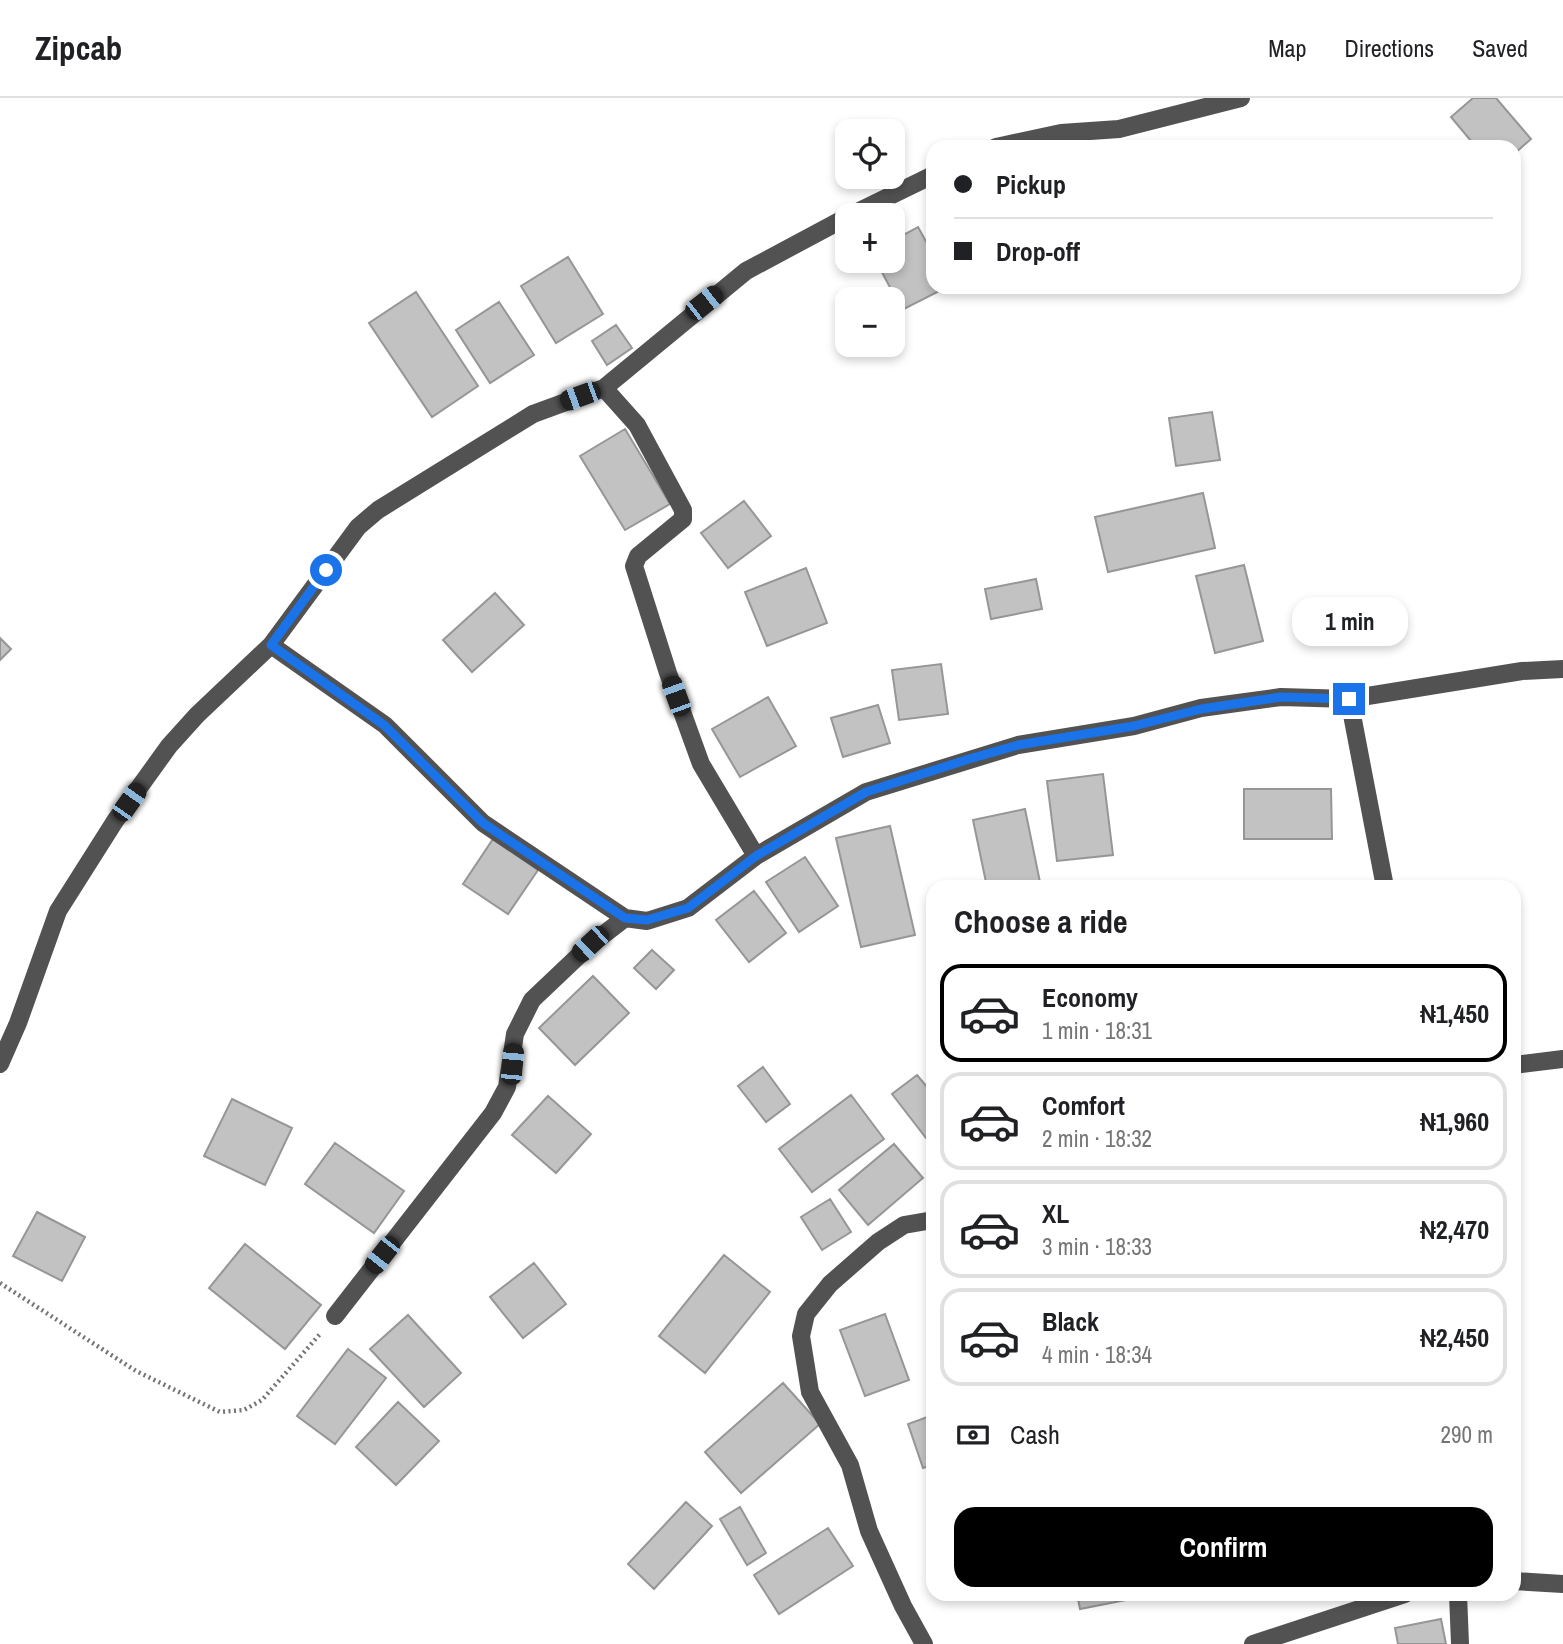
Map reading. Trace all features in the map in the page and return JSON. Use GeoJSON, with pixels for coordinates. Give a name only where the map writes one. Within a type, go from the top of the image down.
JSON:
{"type":"FeatureCollection","features":[{"type":"Feature","properties":{"kind":"street"},"geometry":{"type":"LineString","coordinates":[[1031,140],[1061,134],[1119,129],[1241,98]]}},
{"type":"Feature","properties":{"kind":"street"},"geometry":{"type":"LineString","coordinates":[[876,203],[926,178]]}},
{"type":"Feature","properties":{"kind":"street"},"geometry":{"type":"LineString","coordinates":[[0,1064],[18,1023],[58,911],[75,880],[169,746],[197,715],[271,645],[358,527],[378,510],[533,414],[604,388],[746,271],[835,223]]}},
{"type":"Feature","properties":{"kind":"street"},"geometry":{"type":"LineString","coordinates":[[604,388],[637,425],[682,510],[683,519],[638,556],[634,566],[701,764],[756,856]]}},
{"type":"Feature","properties":{"kind":"street"},"geometry":{"type":"LineString","coordinates":[[271,645],[384,725],[483,823],[625,918],[647,920],[688,908],[756,856],[866,792],[1018,745],[1134,726],[1201,709],[1281,697],[1349,699],[1521,671],[1563,669]]}},
{"type":"Feature","properties":{"kind":"street"},"geometry":{"type":"LineString","coordinates":[[1349,699],[1384,880]]}},
{"type":"Feature","properties":{"kind":"street"},"geometry":{"type":"LineString","coordinates":[[335,1316],[493,1113],[507,1087],[515,1034],[531,1000],[590,944],[625,918]]}},
{"type":"Feature","properties":{"kind":"street"},"geometry":{"type":"LineString","coordinates":[[1521,1064],[1563,1059]]}},
{"type":"Feature","properties":{"kind":"street"},"geometry":{"type":"LineString","coordinates":[[923,1644],[869,1531],[850,1465],[810,1392],[801,1336],[806,1314],[830,1284],[878,1242],[904,1225],[926,1221]]}},
{"type":"Feature","properties":{"kind":"street"},"geometry":{"type":"LineString","coordinates":[[1521,1581],[1563,1584]]}},
{"type":"Feature","properties":{"kind":"street"},"geometry":{"type":"LineString","coordinates":[[1253,1644],[1384,1601]]}},
{"type":"Feature","properties":{"kind":"street"},"geometry":{"type":"LineString","coordinates":[[1458,1601],[1460,1644]]}},
{"type":"Feature","properties":{"kind":"path"},"geometry":{"type":"LineString","coordinates":[[0,1283],[136,1371],[220,1412],[244,1410],[262,1401],[335,1316]]}},
{"type":"Feature","properties":{"kind":"building"},"geometry":{"type":"Polygon","coordinates":[[[1473,98],[1496,98],[1531,139],[1521,148],[1521,140],[1470,140],[1451,117],[1473,98]]]}},
{"type":"Feature","properties":{"kind":"building"},"geometry":{"type":"Polygon","coordinates":[[[918,227],[926,241],[926,294],[933,294],[905,308],[905,287],[890,287],[882,273],[905,273],[905,234],[918,227]]]}},
{"type":"Feature","properties":{"kind":"building"},"geometry":{"type":"Polygon","coordinates":[[[568,257],[603,314],[556,343],[521,286],[568,257]]]}},
{"type":"Feature","properties":{"kind":"building"},"geometry":{"type":"Polygon","coordinates":[[[416,292],[478,386],[432,417],[369,323],[416,292]]]}},
{"type":"Feature","properties":{"kind":"building"},"geometry":{"type":"Polygon","coordinates":[[[499,302],[534,355],[490,383],[456,330],[499,302]]]}},
{"type":"Feature","properties":{"kind":"building"},"geometry":{"type":"Polygon","coordinates":[[[616,325],[632,348],[607,365],[592,341],[616,325]]]}},
{"type":"Feature","properties":{"kind":"building"},"geometry":{"type":"Polygon","coordinates":[[[1212,412],[1220,460],[1176,466],[1169,418],[1212,412]]]}},
{"type":"Feature","properties":{"kind":"building"},"geometry":{"type":"Polygon","coordinates":[[[625,429],[670,504],[625,530],[580,456],[625,429]]]}},
{"type":"Feature","properties":{"kind":"building"},"geometry":{"type":"Polygon","coordinates":[[[1203,493],[1215,548],[1108,572],[1095,517],[1203,493]]]}},
{"type":"Feature","properties":{"kind":"building"},"geometry":{"type":"Polygon","coordinates":[[[744,501],[771,536],[728,568],[701,533],[744,501]]]}},
{"type":"Feature","properties":{"kind":"building"},"geometry":{"type":"Polygon","coordinates":[[[1244,565],[1263,641],[1215,653],[1196,576],[1244,565]]]}},
{"type":"Feature","properties":{"kind":"building"},"geometry":{"type":"Polygon","coordinates":[[[806,568],[827,623],[767,646],[745,592],[806,568]]]}},
{"type":"Feature","properties":{"kind":"building"},"geometry":{"type":"Polygon","coordinates":[[[1036,579],[1042,609],[991,619],[985,589],[1036,579]]]}},
{"type":"Feature","properties":{"kind":"building"},"geometry":{"type":"Polygon","coordinates":[[[495,593],[524,625],[472,672],[443,640],[495,593]]]}},
{"type":"Feature","properties":{"kind":"building"},"geometry":{"type":"Polygon","coordinates":[[[0,638],[11,649],[0,660],[0,638]]]}},
{"type":"Feature","properties":{"kind":"building"},"geometry":{"type":"Polygon","coordinates":[[[941,664],[948,714],[899,720],[892,670],[941,664]]]}},
{"type":"Feature","properties":{"kind":"building"},"geometry":{"type":"Polygon","coordinates":[[[768,697],[796,746],[740,777],[712,729],[768,697]]]}},
{"type":"Feature","properties":{"kind":"building"},"geometry":{"type":"Polygon","coordinates":[[[878,705],[890,743],[843,757],[831,718],[878,705]]]}},
{"type":"Feature","properties":{"kind":"building"},"geometry":{"type":"Polygon","coordinates":[[[1103,774],[1113,855],[1057,861],[1047,781],[1103,774]]]}},
{"type":"Feature","properties":{"kind":"building"},"geometry":{"type":"Polygon","coordinates":[[[1244,789],[1331,789],[1332,839],[1244,839],[1244,789]]]}},
{"type":"Feature","properties":{"kind":"building"},"geometry":{"type":"Polygon","coordinates":[[[1025,809],[1040,880],[986,880],[973,820],[1025,809]]]}},
{"type":"Feature","properties":{"kind":"building"},"geometry":{"type":"Polygon","coordinates":[[[890,826],[915,935],[861,947],[836,838],[890,826]]]}},
{"type":"Feature","properties":{"kind":"building"},"geometry":{"type":"Polygon","coordinates":[[[493,839],[538,870],[508,914],[463,884],[493,839]]]}},
{"type":"Feature","properties":{"kind":"building"},"geometry":{"type":"Polygon","coordinates":[[[805,857],[838,906],[799,932],[766,882],[805,857]]]}},
{"type":"Feature","properties":{"kind":"building"},"geometry":{"type":"Polygon","coordinates":[[[754,891],[786,933],[749,962],[716,920],[754,891]]]}},
{"type":"Feature","properties":{"kind":"building"},"geometry":{"type":"Polygon","coordinates":[[[652,950],[674,970],[656,989],[634,968],[652,950]]]}},
{"type":"Feature","properties":{"kind":"building"},"geometry":{"type":"Polygon","coordinates":[[[593,976],[629,1013],[575,1065],[539,1028],[593,976]]]}},
{"type":"Feature","properties":{"kind":"building"},"geometry":{"type":"Polygon","coordinates":[[[763,1067],[790,1104],[766,1122],[738,1086],[763,1067]]]}},
{"type":"Feature","properties":{"kind":"building"},"geometry":{"type":"Polygon","coordinates":[[[917,1075],[926,1086],[926,1138],[892,1094],[917,1075]]]}},
{"type":"Feature","properties":{"kind":"building"},"geometry":{"type":"Polygon","coordinates":[[[851,1095],[884,1139],[812,1192],[779,1149],[851,1095]]]}},
{"type":"Feature","properties":{"kind":"building"},"geometry":{"type":"Polygon","coordinates":[[[548,1096],[591,1134],[556,1173],[512,1135],[548,1096]]]}},
{"type":"Feature","properties":{"kind":"building"},"geometry":{"type":"Polygon","coordinates":[[[232,1099],[292,1128],[265,1185],[204,1156],[232,1099]]]}},
{"type":"Feature","properties":{"kind":"building"},"geometry":{"type":"Polygon","coordinates":[[[335,1143],[404,1191],[374,1233],[305,1184],[335,1143]]]}},
{"type":"Feature","properties":{"kind":"building"},"geometry":{"type":"Polygon","coordinates":[[[894,1144],[923,1178],[868,1225],[839,1190],[894,1144]]]}},
{"type":"Feature","properties":{"kind":"building"},"geometry":{"type":"Polygon","coordinates":[[[830,1199],[851,1232],[822,1250],[801,1217],[830,1199]]]}},
{"type":"Feature","properties":{"kind":"building"},"geometry":{"type":"Polygon","coordinates":[[[37,1212],[85,1237],[62,1281],[13,1256],[37,1212]]]}},
{"type":"Feature","properties":{"kind":"building"},"geometry":{"type":"Polygon","coordinates":[[[245,1244],[321,1305],[285,1349],[209,1288],[245,1244]]]}},
{"type":"Feature","properties":{"kind":"building"},"geometry":{"type":"Polygon","coordinates":[[[724,1255],[770,1292],[705,1373],[659,1336],[724,1255]]]}},
{"type":"Feature","properties":{"kind":"building"},"geometry":{"type":"Polygon","coordinates":[[[534,1263],[566,1304],[523,1338],[490,1297],[534,1263]]]}},
{"type":"Feature","properties":{"kind":"building"},"geometry":{"type":"Polygon","coordinates":[[[885,1314],[909,1380],[865,1396],[840,1330],[885,1314]]]}},
{"type":"Feature","properties":{"kind":"building"},"geometry":{"type":"Polygon","coordinates":[[[408,1315],[461,1373],[424,1407],[370,1349],[408,1315]]]}},
{"type":"Feature","properties":{"kind":"building"},"geometry":{"type":"Polygon","coordinates":[[[348,1349],[386,1378],[335,1444],[297,1416],[348,1349]]]}},
{"type":"Feature","properties":{"kind":"building"},"geometry":{"type":"Polygon","coordinates":[[[783,1383],[820,1424],[741,1493],[705,1452],[783,1383]]]}},
{"type":"Feature","properties":{"kind":"building"},"geometry":{"type":"Polygon","coordinates":[[[398,1402],[439,1441],[396,1485],[356,1447],[398,1402]]]}},
{"type":"Feature","properties":{"kind":"building"},"geometry":{"type":"Polygon","coordinates":[[[926,1418],[926,1467],[923,1468],[908,1424],[926,1418]]]}},
{"type":"Feature","properties":{"kind":"building"},"geometry":{"type":"Polygon","coordinates":[[[686,1502],[712,1526],[654,1589],[628,1564],[686,1502]]]}},
{"type":"Feature","properties":{"kind":"building"},"geometry":{"type":"Polygon","coordinates":[[[740,1507],[766,1553],[747,1565],[720,1519],[740,1507]]]}},
{"type":"Feature","properties":{"kind":"building"},"geometry":{"type":"Polygon","coordinates":[[[828,1528],[853,1566],[779,1614],[754,1575],[828,1528]]]}},
{"type":"Feature","properties":{"kind":"building"},"geometry":{"type":"Polygon","coordinates":[[[1078,1601],[1121,1601],[1080,1609],[1078,1601]]]}},
{"type":"Feature","properties":{"kind":"building"},"geometry":{"type":"Polygon","coordinates":[[[1441,1619],[1446,1644],[1398,1644],[1395,1628],[1441,1619]]]}},
{"type":"Feature","properties":{"kind":"route"},"geometry":{"type":"LineString","coordinates":[[326,570],[271,645],[384,725],[483,823],[625,918],[647,920],[688,908],[756,856],[866,792],[969,759],[1018,745],[1134,726],[1201,709],[1281,697],[1349,699]]}}]}
